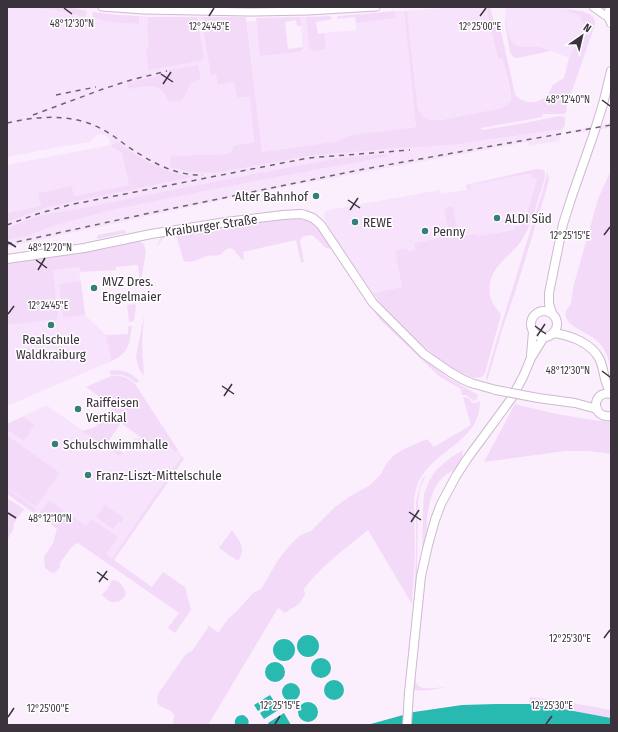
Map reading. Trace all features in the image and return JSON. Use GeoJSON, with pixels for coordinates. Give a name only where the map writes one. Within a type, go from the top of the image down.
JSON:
{"type":"FeatureCollection","features":[{"type":"Feature","properties":{"kind":"main road"},"geometry":{"type":"LineString","coordinates":[[610,7],[608,12],[610,20]]}},
{"type":"Feature","properties":{"kind":"main road"},"geometry":{"type":"LineString","coordinates":[[571,337],[552,313],[549,304],[549,293],[563,224],[599,117],[611,71]]}},
{"type":"Feature","properties":{"kind":"main road","name":"Kraiburger Straße"},"geometry":{"type":"LineString","coordinates":[[7,259],[84,248],[151,234],[226,222],[301,214],[313,218],[323,228],[373,303],[408,339],[424,354],[439,365],[470,383],[496,390],[575,403]]}},
{"type":"Feature","properties":{"kind":"main road"},"geometry":{"type":"LineString","coordinates":[[540,311],[549,293]]}},
{"type":"Feature","properties":{"kind":"main road"},"geometry":{"type":"LineString","coordinates":[[552,313],[546,310],[534,314],[531,319],[530,326],[533,332],[538,336],[544,337],[551,335],[556,328],[557,321]]}},
{"type":"Feature","properties":{"kind":"main road"},"geometry":{"type":"LineString","coordinates":[[531,358],[533,332]]}},
{"type":"Feature","properties":{"kind":"main road"},"geometry":{"type":"LineString","coordinates":[[553,333],[571,337],[589,346],[600,360],[604,381],[611,393],[606,393],[599,398],[575,403]]}},
{"type":"Feature","properties":{"kind":"main road"},"geometry":{"type":"LineString","coordinates":[[407,725],[421,576],[435,520],[441,504],[456,476],[511,399],[531,358],[544,337]]}},
{"type":"Feature","properties":{"kind":"main road"},"geometry":{"type":"LineString","coordinates":[[604,381],[596,406],[602,415],[611,416]]}},
{"type":"Feature","properties":{"kind":"main road"},"geometry":{"type":"LineString","coordinates":[[575,403],[597,408]]}},
{"type":"Feature","properties":{"kind":"street"},"geometry":{"type":"LineString","coordinates":[[102,7],[144,10],[249,12],[303,12],[376,7]]}},
{"type":"Feature","properties":{"kind":"street"},"geometry":{"type":"LineString","coordinates":[[593,7],[610,20]]}},
{"type":"Feature","properties":{"kind":"shaded area"},"geometry":{"type":"Polygon","coordinates":[[[7,7],[29,7],[59,11],[119,23],[139,24],[139,16],[148,17],[147,32],[149,46],[149,70],[204,59],[197,17],[201,17],[211,74],[216,74],[234,81],[250,97],[254,143],[234,146],[230,153],[216,155],[176,155],[170,167],[189,172],[217,173],[308,156],[483,141],[563,129],[559,141],[529,146],[528,142],[258,192],[7,247],[7,215],[9,222],[48,207],[192,177],[169,171],[155,165],[118,142],[112,147],[122,152],[129,185],[74,196],[72,186],[39,193],[41,206],[7,213],[7,165],[111,145],[109,138],[100,134],[90,142],[7,157],[7,7]]]}},
{"type":"Feature","properties":{"kind":"shaded area"},"geometry":{"type":"Polygon","coordinates":[[[29,7],[70,7],[87,11],[86,17],[59,11],[29,7]]]}},
{"type":"Feature","properties":{"kind":"shaded area"},"geometry":{"type":"Polygon","coordinates":[[[456,7],[486,7],[498,59],[502,58],[511,98],[508,104],[502,108],[441,120],[430,120],[423,116],[418,110],[407,11],[456,7]]]}},
{"type":"Feature","properties":{"kind":"shaded area"},"geometry":{"type":"Polygon","coordinates":[[[486,7],[490,7],[494,21],[499,20],[515,94],[522,100],[530,102],[543,99],[553,85],[564,78],[569,58],[584,24],[580,19],[581,16],[570,12],[569,15],[568,9],[586,12],[595,20],[595,25],[567,105],[566,113],[543,114],[542,117],[481,128],[482,130],[559,116],[565,117],[565,125],[563,129],[459,144],[308,156],[217,173],[189,172],[170,167],[171,156],[216,155],[230,153],[234,146],[254,142],[250,97],[237,97],[234,82],[218,85],[216,74],[211,75],[201,17],[246,17],[262,152],[339,141],[351,135],[416,127],[404,11],[407,11],[418,110],[423,116],[430,120],[441,120],[502,108],[508,104],[511,96],[502,59],[498,59],[486,7]]]}},
{"type":"Feature","properties":{"kind":"shaded area"},"geometry":{"type":"Polygon","coordinates":[[[506,7],[554,7],[568,9],[569,14],[570,11],[582,16],[584,24],[569,58],[544,48],[523,47],[513,43],[510,38],[505,18],[506,7]]]}},
{"type":"Feature","properties":{"kind":"shaded area"},"geometry":{"type":"Polygon","coordinates":[[[395,11],[404,11],[416,127],[351,135],[339,141],[262,152],[247,22],[256,21],[261,56],[302,51],[303,47],[300,17],[306,17],[309,47],[313,51],[326,49],[324,33],[356,30],[356,23],[395,18],[395,11]]]}},
{"type":"Feature","properties":{"kind":"shaded area"},"geometry":{"type":"Polygon","coordinates":[[[395,11],[396,18],[356,23],[355,17],[337,19],[338,16],[395,11]]]}},
{"type":"Feature","properties":{"kind":"shaded area"},"geometry":{"type":"Polygon","coordinates":[[[93,12],[139,16],[139,24],[119,23],[92,18],[93,12]]]}},
{"type":"Feature","properties":{"kind":"shaded area"},"geometry":{"type":"Polygon","coordinates":[[[330,16],[332,19],[316,22],[318,34],[324,33],[326,49],[313,51],[309,47],[306,17],[330,16]]]}},
{"type":"Feature","properties":{"kind":"shaded area"},"geometry":{"type":"Polygon","coordinates":[[[148,17],[197,17],[204,58],[200,61],[149,70],[146,51],[149,46],[147,32],[148,17]]]}},
{"type":"Feature","properties":{"kind":"shaded area"},"geometry":{"type":"Polygon","coordinates":[[[300,17],[301,26],[297,26],[296,20],[285,22],[288,49],[303,47],[300,52],[260,56],[256,18],[300,17]]]}},
{"type":"Feature","properties":{"kind":"shaded area"},"geometry":{"type":"Polygon","coordinates":[[[505,18],[509,35],[513,43],[519,46],[540,47],[550,51],[515,58],[510,52],[505,18]]]}},
{"type":"Feature","properties":{"kind":"shaded area"},"geometry":{"type":"Polygon","coordinates":[[[198,65],[201,79],[191,83],[187,93],[181,100],[169,102],[161,90],[157,87],[147,86],[128,89],[127,83],[169,73],[169,70],[198,65]]]}},
{"type":"Feature","properties":{"kind":"shaded area"},"geometry":{"type":"Polygon","coordinates":[[[611,123],[611,128],[569,134],[570,131],[611,123]]]}},
{"type":"Feature","properties":{"kind":"shaded area"},"geometry":{"type":"Polygon","coordinates":[[[118,142],[155,165],[169,171],[193,177],[48,207],[8,222],[7,213],[41,206],[38,193],[72,186],[74,196],[129,185],[122,153],[111,145],[118,142]]]}},
{"type":"Feature","properties":{"kind":"shaded area"},"geometry":{"type":"Polygon","coordinates":[[[384,154],[389,156],[107,211],[52,226],[28,236],[7,240],[7,228],[38,216],[338,158],[384,154]]]}},
{"type":"Feature","properties":{"kind":"shaded area"},"geometry":{"type":"Polygon","coordinates":[[[539,169],[544,170],[545,178],[528,229],[520,243],[496,269],[490,281],[489,290],[491,299],[501,315],[485,373],[478,378],[468,376],[454,369],[424,347],[388,313],[373,293],[402,287],[395,251],[407,248],[408,252],[415,250],[414,243],[449,236],[444,208],[453,206],[458,233],[461,232],[462,236],[477,234],[478,236],[514,230],[514,227],[521,226],[519,215],[527,213],[537,179],[533,178],[532,173],[470,185],[470,189],[468,190],[466,185],[539,169]]]}},
{"type":"Feature","properties":{"kind":"shaded area"},"geometry":{"type":"Polygon","coordinates":[[[611,170],[611,368],[602,346],[593,337],[571,324],[566,316],[566,311],[571,304],[573,288],[598,199],[611,170]]]}},
{"type":"Feature","properties":{"kind":"shaded area"},"geometry":{"type":"Polygon","coordinates":[[[547,172],[549,178],[548,184],[487,381],[486,377],[547,172]]]}},
{"type":"Feature","properties":{"kind":"shaded area"},"geometry":{"type":"Polygon","coordinates":[[[532,173],[533,178],[537,179],[527,213],[521,226],[514,230],[462,237],[458,233],[453,206],[444,208],[449,236],[414,243],[415,250],[407,252],[407,249],[402,287],[373,293],[328,227],[324,218],[325,212],[328,210],[440,190],[442,194],[470,189],[469,185],[532,173]]]}},
{"type":"Feature","properties":{"kind":"shaded area"},"geometry":{"type":"Polygon","coordinates":[[[292,218],[307,221],[312,224],[320,231],[332,247],[330,249],[326,248],[312,235],[302,237],[300,241],[304,262],[301,262],[296,240],[243,252],[243,260],[233,249],[226,249],[219,255],[206,256],[196,261],[184,262],[176,235],[163,238],[157,247],[161,237],[165,234],[292,218]]]}},
{"type":"Feature","properties":{"kind":"shaded area"},"geometry":{"type":"Polygon","coordinates":[[[123,230],[126,231],[126,233],[97,239],[98,235],[123,230]]]}},
{"type":"Feature","properties":{"kind":"shaded area"},"geometry":{"type":"Polygon","coordinates":[[[136,240],[144,244],[146,252],[141,281],[137,281],[137,277],[139,277],[138,265],[116,267],[116,270],[80,272],[79,267],[53,270],[58,319],[7,325],[7,262],[136,240]]]}},
{"type":"Feature","properties":{"kind":"shaded area","name":"Realschule Waldkraiburg"},"geometry":{"type":"Polygon","coordinates":[[[78,263],[85,315],[106,335],[111,360],[7,406],[7,271],[78,263]]]}},
{"type":"Feature","properties":{"kind":"shaded area"},"geometry":{"type":"Polygon","coordinates":[[[81,281],[85,315],[63,317],[63,311],[59,308],[61,300],[59,284],[81,281]]]}},
{"type":"Feature","properties":{"kind":"shaded area"},"geometry":{"type":"Polygon","coordinates":[[[365,297],[434,367],[447,377],[478,395],[477,399],[474,401],[466,395],[462,395],[461,389],[440,377],[379,319],[365,297]]]}},
{"type":"Feature","properties":{"kind":"shaded area"},"geometry":{"type":"Polygon","coordinates":[[[135,304],[134,321],[129,322],[127,305],[135,304]]]}},
{"type":"Feature","properties":{"kind":"shaded area"},"geometry":{"type":"Polygon","coordinates":[[[144,315],[142,343],[144,376],[139,369],[136,357],[144,315]]]}},
{"type":"Feature","properties":{"kind":"shaded area"},"geometry":{"type":"Polygon","coordinates":[[[128,326],[132,326],[127,348],[121,356],[109,362],[111,360],[106,335],[128,334],[128,326]]]}},
{"type":"Feature","properties":{"kind":"shaded area"},"geometry":{"type":"Polygon","coordinates":[[[117,370],[129,373],[139,381],[136,383],[125,376],[118,374],[111,375],[109,371],[117,370]]]}},
{"type":"Feature","properties":{"kind":"shaded area"},"geometry":{"type":"Polygon","coordinates":[[[111,376],[124,377],[135,384],[178,450],[176,452],[159,440],[154,447],[121,423],[108,442],[124,453],[121,455],[118,455],[82,431],[93,428],[107,417],[113,407],[86,387],[111,376]]]}},
{"type":"Feature","properties":{"kind":"shaded area"},"geometry":{"type":"Polygon","coordinates":[[[463,397],[468,398],[473,403],[479,401],[480,403],[477,419],[469,431],[459,441],[425,471],[418,485],[414,502],[415,556],[412,604],[368,530],[318,573],[304,589],[305,595],[299,604],[285,613],[278,608],[208,725],[173,725],[174,715],[170,710],[160,706],[157,699],[158,694],[186,654],[192,651],[209,626],[219,633],[228,619],[253,593],[261,589],[278,560],[290,545],[299,536],[311,531],[335,507],[352,495],[369,486],[381,474],[386,464],[394,455],[427,439],[434,447],[471,425],[463,397]]]}},
{"type":"Feature","properties":{"kind":"shaded area"},"geometry":{"type":"Polygon","coordinates":[[[515,404],[563,415],[611,422],[611,454],[589,451],[565,451],[484,462],[515,404]]]}},
{"type":"Feature","properties":{"kind":"shaded area","name":"Franz-Liszt-Mittelschule"},"geometry":{"type":"Polygon","coordinates":[[[46,405],[118,455],[123,454],[134,439],[140,438],[154,447],[158,440],[176,452],[178,450],[182,456],[112,558],[80,536],[49,500],[38,515],[7,494],[7,434],[9,431],[24,441],[35,425],[24,416],[46,405]]]}},
{"type":"Feature","properties":{"kind":"shaded area"},"geometry":{"type":"Polygon","coordinates":[[[24,416],[35,425],[24,441],[9,431],[7,434],[7,424],[24,416]]]}},
{"type":"Feature","properties":{"kind":"shaded area"},"geometry":{"type":"Polygon","coordinates":[[[8,436],[60,473],[36,507],[7,487],[8,436]]]}},
{"type":"Feature","properties":{"kind":"shaded area"},"geometry":{"type":"Polygon","coordinates":[[[463,450],[460,468],[445,475],[440,480],[430,500],[427,517],[425,585],[415,679],[418,685],[423,688],[450,686],[432,690],[417,690],[413,689],[422,556],[424,494],[429,481],[436,470],[450,458],[463,450]]]}},
{"type":"Feature","properties":{"kind":"shaded area"},"geometry":{"type":"Polygon","coordinates":[[[182,456],[184,459],[114,560],[152,587],[163,572],[185,587],[191,610],[175,633],[168,628],[179,613],[78,543],[71,548],[60,563],[60,567],[56,572],[52,573],[45,568],[44,557],[53,543],[57,529],[38,515],[49,500],[86,526],[91,519],[118,537],[106,554],[112,558],[182,456]]]}},
{"type":"Feature","properties":{"kind":"shaded area"},"geometry":{"type":"Polygon","coordinates":[[[426,475],[420,488],[418,502],[417,579],[416,595],[414,600],[416,502],[420,485],[426,475]]]}},
{"type":"Feature","properties":{"kind":"shaded area"},"geometry":{"type":"Polygon","coordinates":[[[7,488],[36,509],[34,513],[7,494],[7,488]]]}},
{"type":"Feature","properties":{"kind":"shaded area"},"geometry":{"type":"Polygon","coordinates":[[[7,498],[24,509],[14,523],[13,530],[7,540],[7,498]]]}},
{"type":"Feature","properties":{"kind":"shaded area"},"geometry":{"type":"Polygon","coordinates":[[[105,505],[124,518],[121,523],[119,522],[113,529],[96,517],[105,505]]]}},
{"type":"Feature","properties":{"kind":"shaded area"},"geometry":{"type":"Polygon","coordinates":[[[232,530],[242,548],[241,556],[238,561],[219,548],[232,530]]]}},
{"type":"Feature","properties":{"kind":"shaded area"},"geometry":{"type":"Polygon","coordinates":[[[112,580],[115,580],[121,584],[126,594],[122,599],[116,602],[106,599],[102,595],[107,590],[112,580]]]}},
{"type":"Feature","properties":{"kind":"shaded area"},"geometry":{"type":"Polygon","coordinates":[[[308,635],[312,636],[318,642],[318,650],[312,656],[308,657],[304,656],[298,650],[297,646],[298,642],[304,636],[308,635]]]}},
{"type":"Feature","properties":{"kind":"shaded area"},"geometry":{"type":"Polygon","coordinates":[[[284,639],[292,642],[295,650],[292,658],[284,661],[276,658],[273,650],[276,642],[284,639]]]}},
{"type":"Feature","properties":{"kind":"shaded area"},"geometry":{"type":"Polygon","coordinates":[[[321,658],[328,661],[331,668],[328,675],[321,678],[314,675],[311,668],[314,661],[321,658]]]}},
{"type":"Feature","properties":{"kind":"shaded area"},"geometry":{"type":"Polygon","coordinates":[[[271,662],[279,662],[285,668],[285,676],[279,682],[271,682],[265,676],[265,668],[271,662]]]}},
{"type":"Feature","properties":{"kind":"shaded area"},"geometry":{"type":"Polygon","coordinates":[[[330,680],[338,680],[344,686],[344,694],[338,700],[330,700],[324,694],[324,686],[330,680]]]}},
{"type":"Feature","properties":{"kind":"shaded area"},"geometry":{"type":"Polygon","coordinates":[[[287,683],[295,683],[300,688],[298,699],[295,701],[287,701],[282,696],[282,688],[287,683]]]}},
{"type":"Feature","properties":{"kind":"shaded area"},"geometry":{"type":"Polygon","coordinates":[[[270,695],[274,701],[258,711],[254,705],[270,695]]]}},
{"type":"Feature","properties":{"kind":"shaded area"},"geometry":{"type":"Polygon","coordinates":[[[530,697],[611,710],[611,718],[529,704],[530,697]]]}},
{"type":"Feature","properties":{"kind":"shaded area"},"geometry":{"type":"Polygon","coordinates":[[[308,702],[315,705],[318,712],[315,719],[308,722],[301,719],[298,712],[301,705],[308,702]]]}},
{"type":"Feature","properties":{"kind":"shaded area"},"geometry":{"type":"Polygon","coordinates":[[[275,703],[280,709],[264,719],[260,713],[275,703]]]}},
{"type":"Feature","properties":{"kind":"shaded area"},"geometry":{"type":"Polygon","coordinates":[[[529,704],[552,707],[611,718],[611,725],[367,725],[414,712],[462,705],[529,704]]]}},
{"type":"Feature","properties":{"kind":"shaded area"},"geometry":{"type":"Polygon","coordinates":[[[284,713],[291,725],[269,725],[268,723],[284,713]]]}},
{"type":"Feature","properties":{"kind":"shaded area"},"geometry":{"type":"Polygon","coordinates":[[[243,715],[248,719],[248,725],[235,725],[236,718],[243,715]]]}},
{"type":"Feature","properties":{"kind":"railway"},"geometry":{"type":"LineString","coordinates":[[33,115],[103,89],[167,71]]}},
{"type":"Feature","properties":{"kind":"railway"},"geometry":{"type":"LineString","coordinates":[[56,95],[96,87]]}},
{"type":"Feature","properties":{"kind":"railway"},"geometry":{"type":"LineString","coordinates":[[7,123],[48,117],[78,120],[104,130],[135,152],[153,162],[182,173],[203,175]]}},
{"type":"Feature","properties":{"kind":"railway"},"geometry":{"type":"LineString","coordinates":[[7,244],[359,170],[611,125]]}},
{"type":"Feature","properties":{"kind":"railway"},"geometry":{"type":"LineString","coordinates":[[7,225],[37,214],[69,205],[308,158],[410,150]]}},
{"type":"Feature","properties":{"kind":"place","name":"Alter Bahnhof"},"geometry":{"type":"Point","coordinates":[316,196]}},
{"type":"Feature","properties":{"kind":"place","name":"ALDI Süd"},"geometry":{"type":"Point","coordinates":[497,218]}},
{"type":"Feature","properties":{"kind":"place","name":"REWE"},"geometry":{"type":"Point","coordinates":[355,222]}},
{"type":"Feature","properties":{"kind":"place","name":"Penny"},"geometry":{"type":"Point","coordinates":[425,231]}},
{"type":"Feature","properties":{"kind":"place","name":"MVZ Dres. Engelmaier"},"geometry":{"type":"Point","coordinates":[94,288]}},
{"type":"Feature","properties":{"kind":"place","name":"Realschule Waldkraiburg"},"geometry":{"type":"Point","coordinates":[51,325]}},
{"type":"Feature","properties":{"kind":"place","name":"Raiffeisen Vertikal"},"geometry":{"type":"Point","coordinates":[78,409]}},
{"type":"Feature","properties":{"kind":"place","name":"Schulschwimmhalle"},"geometry":{"type":"Point","coordinates":[55,444]}},
{"type":"Feature","properties":{"kind":"place","name":"Franz-Liszt-Mittelschule"},"geometry":{"type":"Point","coordinates":[88,475]}}]}
